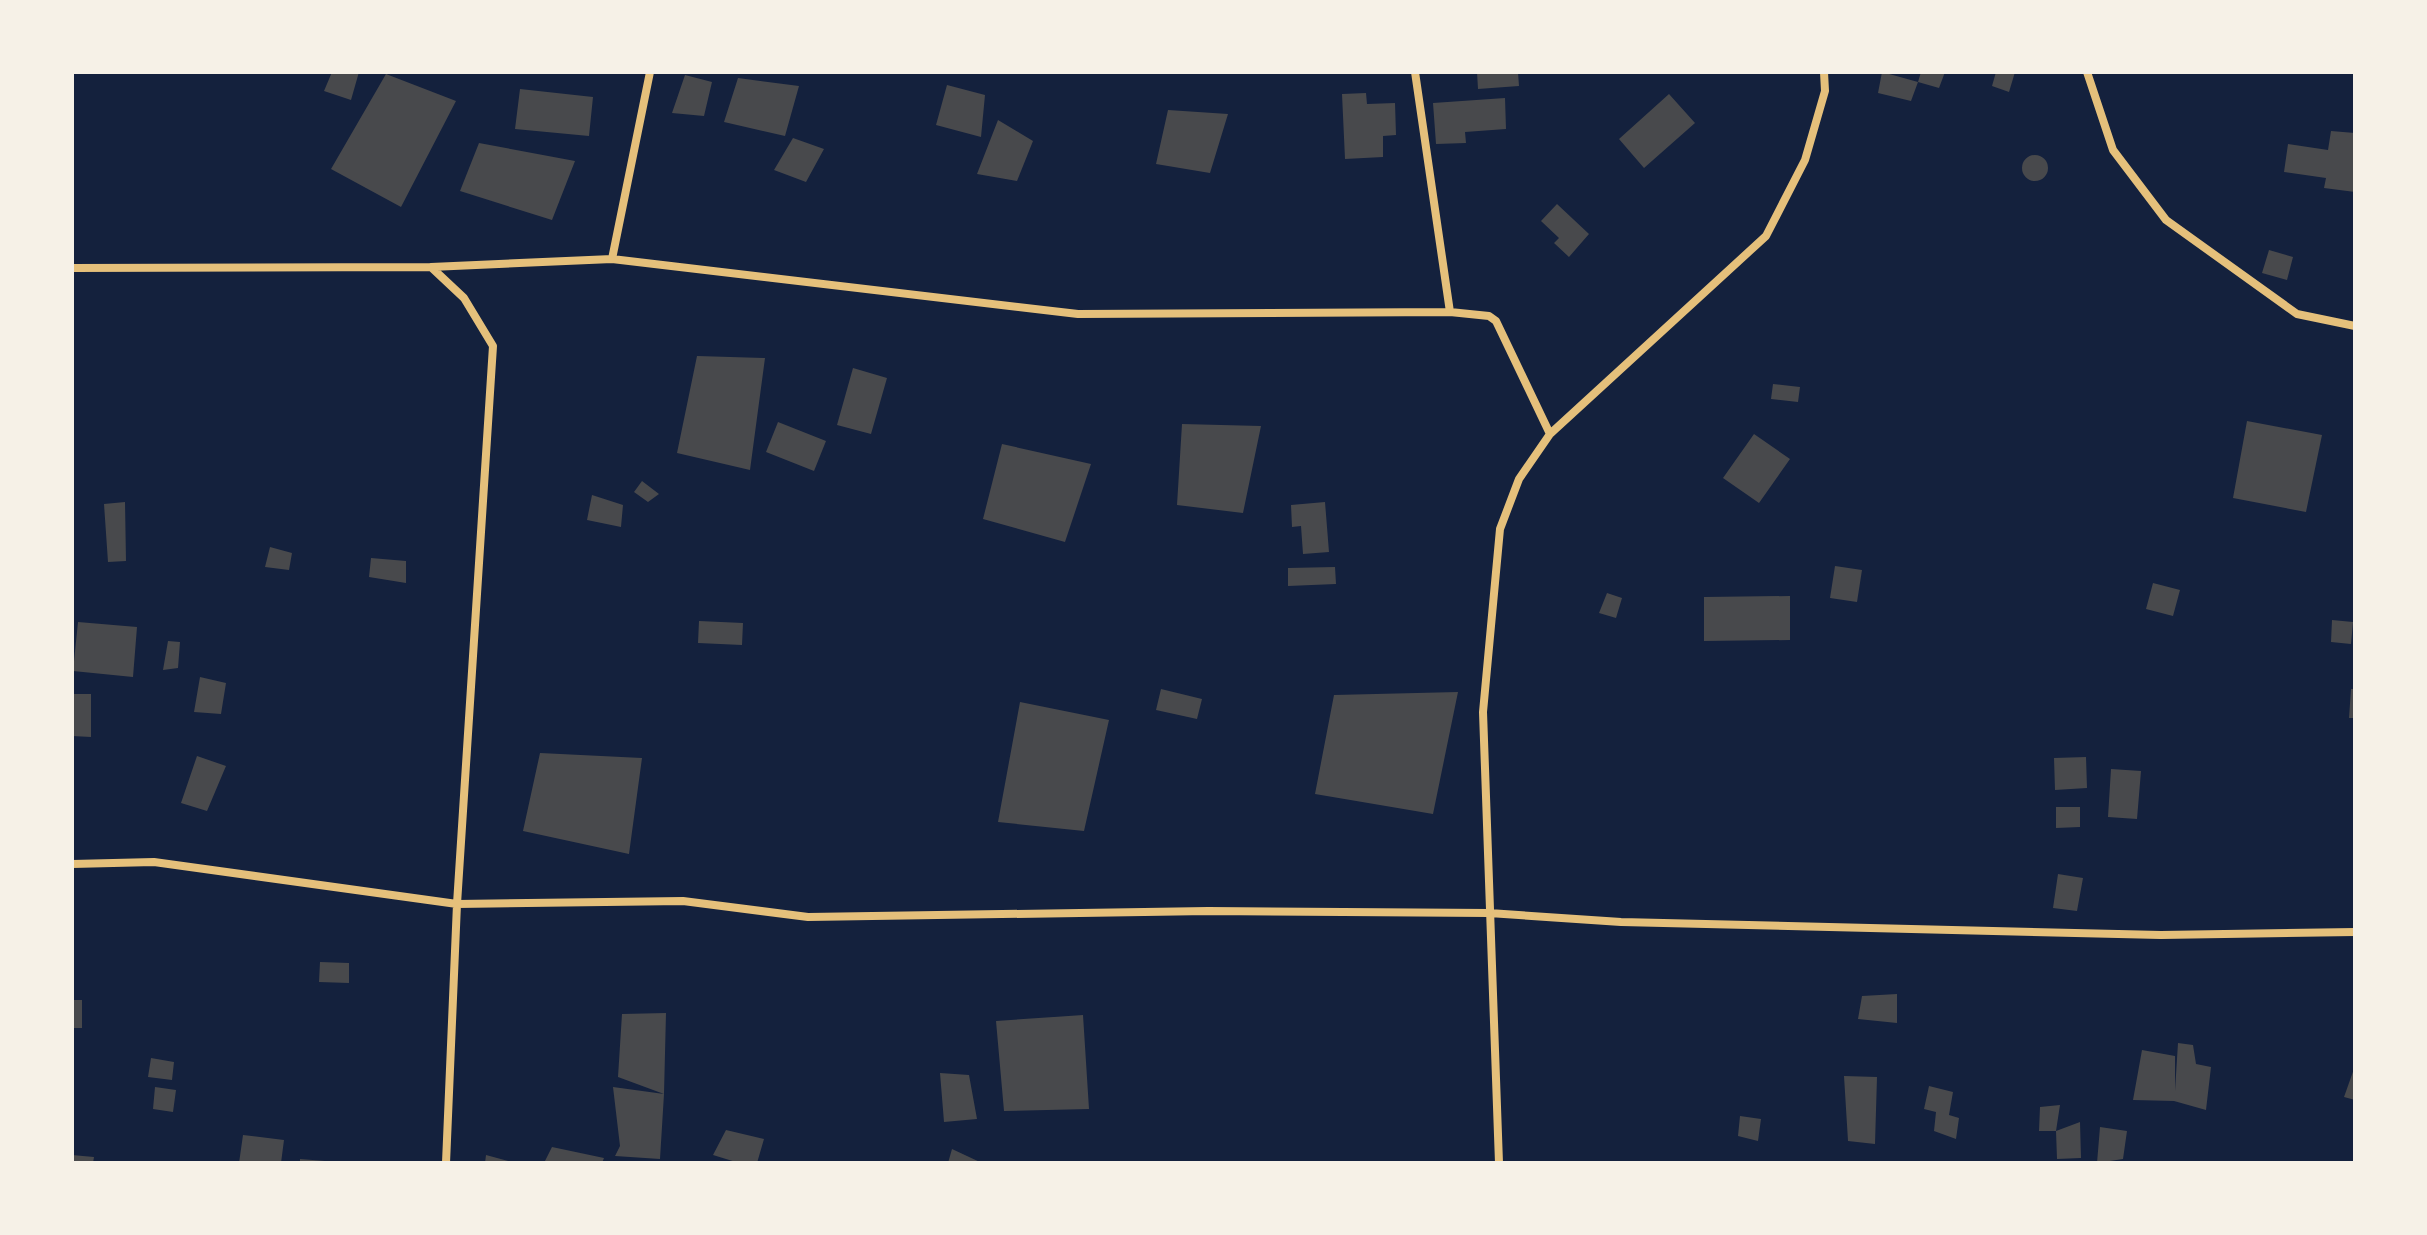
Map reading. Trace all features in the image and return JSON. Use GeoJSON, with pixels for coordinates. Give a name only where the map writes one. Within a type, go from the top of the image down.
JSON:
{"type":"FeatureCollection","features":[{"type":"Feature","properties":{"kind":"street"},"geometry":{"type":"LineString","coordinates":[[612,259],[650,72]]}},
{"type":"Feature","properties":{"kind":"street"},"geometry":{"type":"LineString","coordinates":[[1415,72],[1450,312]]}},
{"type":"Feature","properties":{"kind":"street"},"geometry":{"type":"LineString","coordinates":[[1499,1163],[1483,712],[1500,529],[1519,479],[1550,434],[1766,236],[1805,160],[1825,91],[1824,72]]}},
{"type":"Feature","properties":{"kind":"street"},"geometry":{"type":"LineString","coordinates":[[2087,72],[2113,150],[2166,220],[2297,314],[2355,326]]}},
{"type":"Feature","properties":{"kind":"street"},"geometry":{"type":"LineString","coordinates":[[72,268],[431,267],[612,259],[1078,314],[1450,312],[1489,316],[1496,321],[1550,434]]}},
{"type":"Feature","properties":{"kind":"street"},"geometry":{"type":"LineString","coordinates":[[431,267],[464,298],[493,346],[457,904],[446,1163]]}},
{"type":"Feature","properties":{"kind":"street"},"geometry":{"type":"LineString","coordinates":[[72,864],[154,862],[457,904],[683,901],[808,917],[1208,911],[1489,913],[1621,922],[2114,934],[2355,932]]}},
{"type":"Feature","properties":{"kind":"building"},"geometry":{"type":"Polygon","coordinates":[[[332,72],[359,72],[351,100],[324,91],[332,72]]]}},
{"type":"Feature","properties":{"kind":"building"},"geometry":{"type":"Polygon","coordinates":[[[1477,72],[1518,72],[1519,86],[1478,89],[1477,72]]]}},
{"type":"Feature","properties":{"kind":"building"},"geometry":{"type":"Polygon","coordinates":[[[1882,72],[1918,82],[1911,101],[1878,93],[1882,72]]]}},
{"type":"Feature","properties":{"kind":"building"},"geometry":{"type":"Polygon","coordinates":[[[1921,72],[1945,72],[1939,88],[1918,82],[1921,72]]]}},
{"type":"Feature","properties":{"kind":"building"},"geometry":{"type":"Polygon","coordinates":[[[1996,72],[2015,72],[2009,92],[1992,86],[1996,72]]]}},
{"type":"Feature","properties":{"kind":"building"},"geometry":{"type":"Polygon","coordinates":[[[386,74],[456,101],[401,207],[331,169],[386,74]]]}},
{"type":"Feature","properties":{"kind":"building"},"geometry":{"type":"Polygon","coordinates":[[[685,75],[712,82],[704,116],[672,113],[685,75]]]}},
{"type":"Feature","properties":{"kind":"building"},"geometry":{"type":"Polygon","coordinates":[[[738,78],[799,86],[785,136],[724,122],[738,78]]]}},
{"type":"Feature","properties":{"kind":"building"},"geometry":{"type":"Polygon","coordinates":[[[947,85],[985,95],[981,137],[936,125],[947,85]]]}},
{"type":"Feature","properties":{"kind":"building"},"geometry":{"type":"Polygon","coordinates":[[[520,89],[593,97],[589,136],[515,129],[520,89]]]}},
{"type":"Feature","properties":{"kind":"building"},"geometry":{"type":"Polygon","coordinates":[[[1366,93],[1367,104],[1395,103],[1396,135],[1383,136],[1383,157],[1345,159],[1342,94],[1366,93]]]}},
{"type":"Feature","properties":{"kind":"building"},"geometry":{"type":"Polygon","coordinates":[[[1669,94],[1695,123],[1644,168],[1619,139],[1669,94]]]}},
{"type":"Feature","properties":{"kind":"building"},"geometry":{"type":"Polygon","coordinates":[[[1505,98],[1506,129],[1465,132],[1466,143],[1436,144],[1433,103],[1505,98]]]}},
{"type":"Feature","properties":{"kind":"building"},"geometry":{"type":"Polygon","coordinates":[[[1168,110],[1228,114],[1210,173],[1156,164],[1168,110]]]}},
{"type":"Feature","properties":{"kind":"building"},"geometry":{"type":"Polygon","coordinates":[[[998,120],[1033,141],[1017,181],[977,174],[998,120]]]}},
{"type":"Feature","properties":{"kind":"building"},"geometry":{"type":"Polygon","coordinates":[[[2331,131],[2355,133],[2355,192],[2324,188],[2326,178],[2284,172],[2288,144],[2328,150],[2331,131]]]}},
{"type":"Feature","properties":{"kind":"building"},"geometry":{"type":"Polygon","coordinates":[[[793,138],[824,149],[806,182],[774,170],[793,138]]]}},
{"type":"Feature","properties":{"kind":"building"},"geometry":{"type":"Polygon","coordinates":[[[479,143],[575,161],[552,220],[460,191],[479,143]]]}},
{"type":"Feature","properties":{"kind":"building"},"geometry":{"type":"Polygon","coordinates":[[[2035,155],[2044,159],[2048,168],[2044,177],[2035,181],[2026,177],[2022,168],[2026,159],[2035,155]]]}},
{"type":"Feature","properties":{"kind":"building"},"geometry":{"type":"Polygon","coordinates":[[[1557,204],[1589,234],[1569,257],[1554,243],[1559,238],[1541,221],[1557,204]]]}},
{"type":"Feature","properties":{"kind":"building"},"geometry":{"type":"Polygon","coordinates":[[[2269,250],[2293,257],[2287,280],[2262,273],[2269,250]]]}},
{"type":"Feature","properties":{"kind":"building"},"geometry":{"type":"Polygon","coordinates":[[[697,356],[765,358],[750,470],[677,453],[697,356]]]}},
{"type":"Feature","properties":{"kind":"building"},"geometry":{"type":"Polygon","coordinates":[[[853,368],[887,378],[871,434],[837,425],[853,368]]]}},
{"type":"Feature","properties":{"kind":"building"},"geometry":{"type":"Polygon","coordinates":[[[1773,384],[1800,387],[1798,402],[1771,399],[1773,384]]]}},
{"type":"Feature","properties":{"kind":"building"},"geometry":{"type":"Polygon","coordinates":[[[2247,421],[2322,435],[2306,512],[2233,498],[2247,421]]]}},
{"type":"Feature","properties":{"kind":"building"},"geometry":{"type":"Polygon","coordinates":[[[778,422],[826,441],[814,471],[766,452],[778,422]]]}},
{"type":"Feature","properties":{"kind":"building"},"geometry":{"type":"Polygon","coordinates":[[[1182,424],[1261,426],[1243,513],[1177,505],[1182,424]]]}},
{"type":"Feature","properties":{"kind":"building"},"geometry":{"type":"Polygon","coordinates":[[[1754,434],[1790,459],[1759,503],[1723,478],[1754,434]]]}},
{"type":"Feature","properties":{"kind":"building"},"geometry":{"type":"Polygon","coordinates":[[[1002,444],[1091,464],[1065,542],[983,519],[1002,444]]]}},
{"type":"Feature","properties":{"kind":"building"},"geometry":{"type":"Polygon","coordinates":[[[642,481],[659,494],[648,502],[634,492],[642,481]]]}},
{"type":"Feature","properties":{"kind":"building"},"geometry":{"type":"Polygon","coordinates":[[[592,495],[623,505],[621,527],[587,520],[592,495]]]}},
{"type":"Feature","properties":{"kind":"building"},"geometry":{"type":"Polygon","coordinates":[[[125,502],[126,561],[108,562],[104,504],[125,502]]]}},
{"type":"Feature","properties":{"kind":"building"},"geometry":{"type":"Polygon","coordinates":[[[1325,502],[1329,552],[1303,554],[1301,526],[1292,527],[1291,505],[1325,502]]]}},
{"type":"Feature","properties":{"kind":"building"},"geometry":{"type":"Polygon","coordinates":[[[270,547],[292,553],[289,570],[265,567],[270,547]]]}},
{"type":"Feature","properties":{"kind":"building"},"geometry":{"type":"Polygon","coordinates":[[[371,558],[406,561],[406,583],[369,577],[371,558]]]}},
{"type":"Feature","properties":{"kind":"building"},"geometry":{"type":"Polygon","coordinates":[[[1835,566],[1862,570],[1857,602],[1830,598],[1835,566]]]}},
{"type":"Feature","properties":{"kind":"building"},"geometry":{"type":"Polygon","coordinates":[[[1335,567],[1336,584],[1288,586],[1288,568],[1335,567]]]}},
{"type":"Feature","properties":{"kind":"building"},"geometry":{"type":"Polygon","coordinates":[[[2153,583],[2180,590],[2173,616],[2146,609],[2153,583]]]}},
{"type":"Feature","properties":{"kind":"building"},"geometry":{"type":"Polygon","coordinates":[[[1607,593],[1622,598],[1616,618],[1599,613],[1607,593]]]}},
{"type":"Feature","properties":{"kind":"building"},"geometry":{"type":"Polygon","coordinates":[[[1790,596],[1790,640],[1704,641],[1704,597],[1790,596]]]}},
{"type":"Feature","properties":{"kind":"building"},"geometry":{"type":"Polygon","coordinates":[[[2332,620],[2353,622],[2351,644],[2331,642],[2332,620]]]}},
{"type":"Feature","properties":{"kind":"building"},"geometry":{"type":"Polygon","coordinates":[[[699,621],[743,623],[742,645],[698,643],[699,621]]]}},
{"type":"Feature","properties":{"kind":"building"},"geometry":{"type":"Polygon","coordinates":[[[78,622],[137,627],[133,677],[73,671],[78,622]]]}},
{"type":"Feature","properties":{"kind":"building"},"geometry":{"type":"Polygon","coordinates":[[[168,641],[180,642],[178,668],[163,670],[168,641]]]}},
{"type":"Feature","properties":{"kind":"building"},"geometry":{"type":"Polygon","coordinates":[[[200,677],[226,683],[221,714],[194,712],[200,677]]]}},
{"type":"Feature","properties":{"kind":"building"},"geometry":{"type":"Polygon","coordinates":[[[1161,689],[1202,699],[1197,719],[1156,710],[1161,689]]]}},
{"type":"Feature","properties":{"kind":"building"},"geometry":{"type":"Polygon","coordinates":[[[2351,689],[2355,689],[2355,718],[2349,718],[2351,689]]]}},
{"type":"Feature","properties":{"kind":"building"},"geometry":{"type":"Polygon","coordinates":[[[1458,692],[1433,814],[1315,794],[1334,695],[1458,692]]]}},
{"type":"Feature","properties":{"kind":"building"},"geometry":{"type":"Polygon","coordinates":[[[72,694],[91,694],[91,737],[72,736],[72,694]]]}},
{"type":"Feature","properties":{"kind":"building"},"geometry":{"type":"Polygon","coordinates":[[[1020,702],[1109,720],[1084,831],[998,822],[1020,702]]]}},
{"type":"Feature","properties":{"kind":"building"},"geometry":{"type":"Polygon","coordinates":[[[540,753],[642,758],[629,854],[523,831],[540,753]]]}},
{"type":"Feature","properties":{"kind":"building"},"geometry":{"type":"Polygon","coordinates":[[[197,756],[226,766],[207,811],[181,803],[197,756]]]}},
{"type":"Feature","properties":{"kind":"building"},"geometry":{"type":"Polygon","coordinates":[[[2086,757],[2087,788],[2055,790],[2054,758],[2086,757]]]}},
{"type":"Feature","properties":{"kind":"building"},"geometry":{"type":"Polygon","coordinates":[[[2111,769],[2141,771],[2137,819],[2108,817],[2111,769]]]}},
{"type":"Feature","properties":{"kind":"building"},"geometry":{"type":"Polygon","coordinates":[[[2056,807],[2080,807],[2080,827],[2056,828],[2056,807]]]}},
{"type":"Feature","properties":{"kind":"building"},"geometry":{"type":"Polygon","coordinates":[[[2058,874],[2083,878],[2077,911],[2053,908],[2058,874]]]}},
{"type":"Feature","properties":{"kind":"building"},"geometry":{"type":"Polygon","coordinates":[[[320,962],[349,963],[349,983],[319,982],[320,962]]]}},
{"type":"Feature","properties":{"kind":"building"},"geometry":{"type":"Polygon","coordinates":[[[1897,994],[1897,1023],[1858,1019],[1862,996],[1897,994]]]}},
{"type":"Feature","properties":{"kind":"building"},"geometry":{"type":"Polygon","coordinates":[[[72,1000],[82,1000],[82,1028],[72,1028],[72,1000]]]}},
{"type":"Feature","properties":{"kind":"building"},"geometry":{"type":"Polygon","coordinates":[[[666,1013],[664,1094],[618,1077],[622,1014],[666,1013]]]}},
{"type":"Feature","properties":{"kind":"building"},"geometry":{"type":"Polygon","coordinates":[[[1083,1015],[1089,1109],[1004,1111],[996,1021],[1083,1015]]]}},
{"type":"Feature","properties":{"kind":"building"},"geometry":{"type":"Polygon","coordinates":[[[2178,1043],[2193,1045],[2196,1064],[2211,1067],[2206,1110],[2174,1101],[2133,1100],[2142,1050],[2175,1056],[2175,1091],[2178,1043]]]}},
{"type":"Feature","properties":{"kind":"building"},"geometry":{"type":"Polygon","coordinates":[[[151,1058],[174,1062],[172,1080],[148,1077],[151,1058]]]}},
{"type":"Feature","properties":{"kind":"building"},"geometry":{"type":"Polygon","coordinates":[[[2355,1066],[2355,1100],[2344,1097],[2355,1066]]]}},
{"type":"Feature","properties":{"kind":"building"},"geometry":{"type":"Polygon","coordinates":[[[940,1073],[969,1075],[977,1119],[944,1122],[940,1073]]]}},
{"type":"Feature","properties":{"kind":"building"},"geometry":{"type":"Polygon","coordinates":[[[1844,1076],[1877,1077],[1875,1144],[1848,1141],[1844,1076]]]}},
{"type":"Feature","properties":{"kind":"building"},"geometry":{"type":"Polygon","coordinates":[[[1929,1086],[1953,1092],[1949,1115],[1959,1118],[1956,1139],[1934,1131],[1936,1112],[1924,1109],[1929,1086]]]}},
{"type":"Feature","properties":{"kind":"building"},"geometry":{"type":"Polygon","coordinates":[[[155,1087],[176,1090],[173,1112],[153,1109],[155,1087]]]}},
{"type":"Feature","properties":{"kind":"building"},"geometry":{"type":"Polygon","coordinates":[[[613,1087],[664,1094],[660,1159],[615,1156],[620,1146],[613,1087]]]}},
{"type":"Feature","properties":{"kind":"building"},"geometry":{"type":"Polygon","coordinates":[[[2060,1105],[2056,1131],[2039,1131],[2040,1107],[2060,1105]]]}},
{"type":"Feature","properties":{"kind":"building"},"geometry":{"type":"Polygon","coordinates":[[[1740,1116],[1761,1119],[1758,1141],[1738,1136],[1740,1116]]]}},
{"type":"Feature","properties":{"kind":"building"},"geometry":{"type":"Polygon","coordinates":[[[2080,1122],[2081,1158],[2057,1159],[2056,1131],[2080,1122]]]}},
{"type":"Feature","properties":{"kind":"building"},"geometry":{"type":"Polygon","coordinates":[[[2100,1127],[2127,1131],[2123,1159],[2097,1163],[2100,1127]]]}},
{"type":"Feature","properties":{"kind":"building"},"geometry":{"type":"Polygon","coordinates":[[[726,1130],[764,1139],[757,1163],[739,1163],[713,1155],[726,1130]]]}},
{"type":"Feature","properties":{"kind":"building"},"geometry":{"type":"Polygon","coordinates":[[[243,1135],[284,1140],[281,1163],[239,1163],[243,1135]]]}},
{"type":"Feature","properties":{"kind":"building"},"geometry":{"type":"Polygon","coordinates":[[[552,1147],[604,1158],[602,1163],[544,1163],[552,1147]]]}},
{"type":"Feature","properties":{"kind":"building"},"geometry":{"type":"Polygon","coordinates":[[[952,1149],[982,1163],[948,1163],[952,1149]]]}},
{"type":"Feature","properties":{"kind":"building"},"geometry":{"type":"Polygon","coordinates":[[[72,1155],[94,1157],[93,1163],[72,1163],[72,1155]]]}},
{"type":"Feature","properties":{"kind":"building"},"geometry":{"type":"Polygon","coordinates":[[[486,1155],[512,1162],[512,1163],[485,1163],[486,1155]]]}},
{"type":"Feature","properties":{"kind":"building"},"geometry":{"type":"Polygon","coordinates":[[[300,1159],[325,1161],[325,1163],[300,1163],[300,1159]]]}}]}
